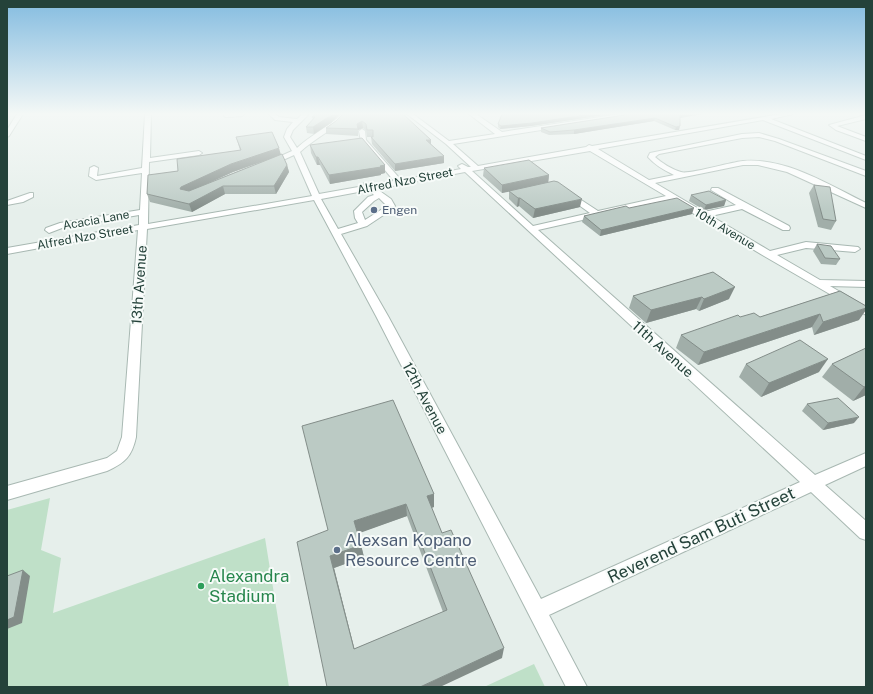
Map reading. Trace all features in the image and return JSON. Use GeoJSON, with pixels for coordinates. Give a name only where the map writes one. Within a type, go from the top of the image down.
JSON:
{"type":"FeatureCollection","features":[{"type":"Feature","properties":{"kind":"street","name":"13th Avenue"},"geometry":{"type":"LineString","coordinates":[[7,492],[102,466],[122,455],[127,446],[129,437],[144,212],[146,146]]}},
{"type":"Feature","properties":{"kind":"street","name":"12th Avenue"},"geometry":{"type":"LineString","coordinates":[[293,146],[315,194],[382,316],[577,687]]}},
{"type":"Feature","properties":{"kind":"street"},"geometry":{"type":"LineString","coordinates":[[258,167],[296,152],[302,146]]}},
{"type":"Feature","properties":{"kind":"street"},"geometry":{"type":"LineString","coordinates":[[369,146],[397,179]]}},
{"type":"Feature","properties":{"kind":"street","name":"11th Avenue"},"geometry":{"type":"LineString","coordinates":[[451,146],[469,167],[502,197],[530,229],[866,532]]}},
{"type":"Feature","properties":{"kind":"street","name":"Alfred Nzo Street"},"geometry":{"type":"LineString","coordinates":[[7,251],[143,227],[199,219],[315,194],[586,146]]}},
{"type":"Feature","properties":{"kind":"street","name":"10th Avenue"},"geometry":{"type":"LineString","coordinates":[[589,146],[866,312]]}},
{"type":"Feature","properties":{"kind":"street"},"geometry":{"type":"LineString","coordinates":[[680,175],[655,161],[651,157],[652,154],[690,146]]}},
{"type":"Feature","properties":{"kind":"street"},"geometry":{"type":"LineString","coordinates":[[794,146],[866,174]]}},
{"type":"Feature","properties":{"kind":"street"},"geometry":{"type":"LineString","coordinates":[[837,146],[866,158]]}},
{"type":"Feature","properties":{"kind":"street"},"geometry":{"type":"LineString","coordinates":[[145,161],[199,153]]}},
{"type":"Feature","properties":{"kind":"street"},"geometry":{"type":"LineString","coordinates":[[648,182],[743,163],[766,163],[789,171],[865,204]]}},
{"type":"Feature","properties":{"kind":"street"},"geometry":{"type":"LineString","coordinates":[[94,168],[93,176],[96,178],[145,170]]}},
{"type":"Feature","properties":{"kind":"street"},"geometry":{"type":"LineString","coordinates":[[336,232],[353,229],[364,224],[377,217],[391,206],[388,201],[366,185]]}},
{"type":"Feature","properties":{"kind":"street"},"geometry":{"type":"LineString","coordinates":[[560,188],[600,213]]}},
{"type":"Feature","properties":{"kind":"street"},"geometry":{"type":"LineString","coordinates":[[715,190],[786,228]]}},
{"type":"Feature","properties":{"kind":"street"},"geometry":{"type":"LineString","coordinates":[[571,191],[600,213]]}},
{"type":"Feature","properties":{"kind":"street"},"geometry":{"type":"LineString","coordinates":[[7,203],[20,200],[30,195]]}},
{"type":"Feature","properties":{"kind":"street"},"geometry":{"type":"LineString","coordinates":[[364,224],[359,218],[358,211],[370,199],[380,195]]}},
{"type":"Feature","properties":{"kind":"street"},"geometry":{"type":"LineString","coordinates":[[530,229],[672,197]]}},
{"type":"Feature","properties":{"kind":"street"},"geometry":{"type":"LineString","coordinates":[[703,215],[743,206]]}},
{"type":"Feature","properties":{"kind":"street","name":"Acacia Lane"},"geometry":{"type":"LineString","coordinates":[[49,230],[60,226],[144,212]]}},
{"type":"Feature","properties":{"kind":"street"},"geometry":{"type":"LineString","coordinates":[[767,254],[806,245],[855,249]]}},
{"type":"Feature","properties":{"kind":"street"},"geometry":{"type":"LineString","coordinates":[[816,282],[866,284]]}},
{"type":"Feature","properties":{"kind":"street","name":"Reverend Sam Buti Street"},"geometry":{"type":"LineString","coordinates":[[537,611],[866,459]]}},
{"type":"Feature","properties":{"kind":"green space","name":"Alexandra Stadium"},"geometry":{"type":"Polygon","coordinates":[[[50,498],[41,550],[61,558],[53,613],[265,538],[289,687],[7,687],[7,510],[50,498]]]}},
{"type":"Feature","properties":{"kind":"green space"},"geometry":{"type":"Polygon","coordinates":[[[534,664],[545,687],[484,687],[534,664]]]}},
{"type":"Feature","properties":{"kind":"building"},"geometry":{"type":"Polygon","coordinates":[[[240,146],[278,146],[279,148],[231,164],[181,187],[180,189],[189,191],[282,154],[287,165],[274,186],[223,186],[189,204],[147,194],[148,175],[178,171],[177,159],[241,150],[240,146]]]}},
{"type":"Feature","properties":{"kind":"building"},"geometry":{"type":"Polygon","coordinates":[[[311,146],[369,146],[385,165],[380,166],[381,167],[329,175],[318,157],[316,157],[311,146]]]}},
{"type":"Feature","properties":{"kind":"building"},"geometry":{"type":"Polygon","coordinates":[[[379,146],[433,146],[444,156],[395,164],[379,146]]]}},
{"type":"Feature","properties":{"kind":"building"},"geometry":{"type":"Polygon","coordinates":[[[529,160],[549,175],[502,185],[484,168],[529,160]]]}},
{"type":"Feature","properties":{"kind":"building"},"geometry":{"type":"Polygon","coordinates":[[[554,181],[558,182],[582,199],[535,209],[509,191],[554,181]]]}},
{"type":"Feature","properties":{"kind":"building"},"geometry":{"type":"Polygon","coordinates":[[[814,185],[830,187],[836,221],[823,219],[814,185]]]}},
{"type":"Feature","properties":{"kind":"building"},"geometry":{"type":"Polygon","coordinates":[[[709,191],[726,200],[706,205],[691,195],[709,191]]]}},
{"type":"Feature","properties":{"kind":"building"},"geometry":{"type":"Polygon","coordinates":[[[677,198],[694,208],[601,230],[584,216],[626,206],[629,208],[677,198]]]}},
{"type":"Feature","properties":{"kind":"building"},"geometry":{"type":"Polygon","coordinates":[[[817,244],[831,246],[840,259],[825,258],[817,244]]]}},
{"type":"Feature","properties":{"kind":"building"},"geometry":{"type":"Polygon","coordinates":[[[713,272],[735,287],[704,299],[702,297],[651,310],[633,296],[713,272]]]}},
{"type":"Feature","properties":{"kind":"building"},"geometry":{"type":"Polygon","coordinates":[[[840,291],[866,306],[866,308],[823,322],[820,314],[704,352],[681,335],[738,315],[740,317],[754,313],[760,317],[840,291]]]}},
{"type":"Feature","properties":{"kind":"building"},"geometry":{"type":"Polygon","coordinates":[[[800,340],[828,359],[769,383],[746,364],[800,340]]]}},
{"type":"Feature","properties":{"kind":"building"},"geometry":{"type":"Polygon","coordinates":[[[866,348],[866,386],[864,387],[832,364],[866,348]]]}},
{"type":"Feature","properties":{"kind":"building"},"geometry":{"type":"Polygon","coordinates":[[[838,398],[859,417],[828,423],[807,404],[838,398]]]}},
{"type":"Feature","properties":{"kind":"building","name":"Alexsan Kopano Resource Centre"},"geometry":{"type":"Polygon","coordinates":[[[393,400],[434,494],[427,496],[442,533],[451,530],[504,648],[420,687],[327,687],[297,542],[328,530],[302,426],[393,400]],[[406,504],[354,521],[361,545],[330,556],[354,649],[447,610],[406,504]]]}},
{"type":"Feature","properties":{"kind":"building"},"geometry":{"type":"Polygon","coordinates":[[[23,570],[14,617],[7,620],[7,576],[23,570]]]}},
{"type":"Feature","properties":{"kind":"place","name":"Engen"},"geometry":{"type":"Point","coordinates":[374,210]}},
{"type":"Feature","properties":{"kind":"place","name":"Alexsan Kopano Resource Centre"},"geometry":{"type":"Point","coordinates":[337,550]}},
{"type":"Feature","properties":{"kind":"place","name":"Alexandra Stadium"},"geometry":{"type":"Point","coordinates":[201,586]}}]}
